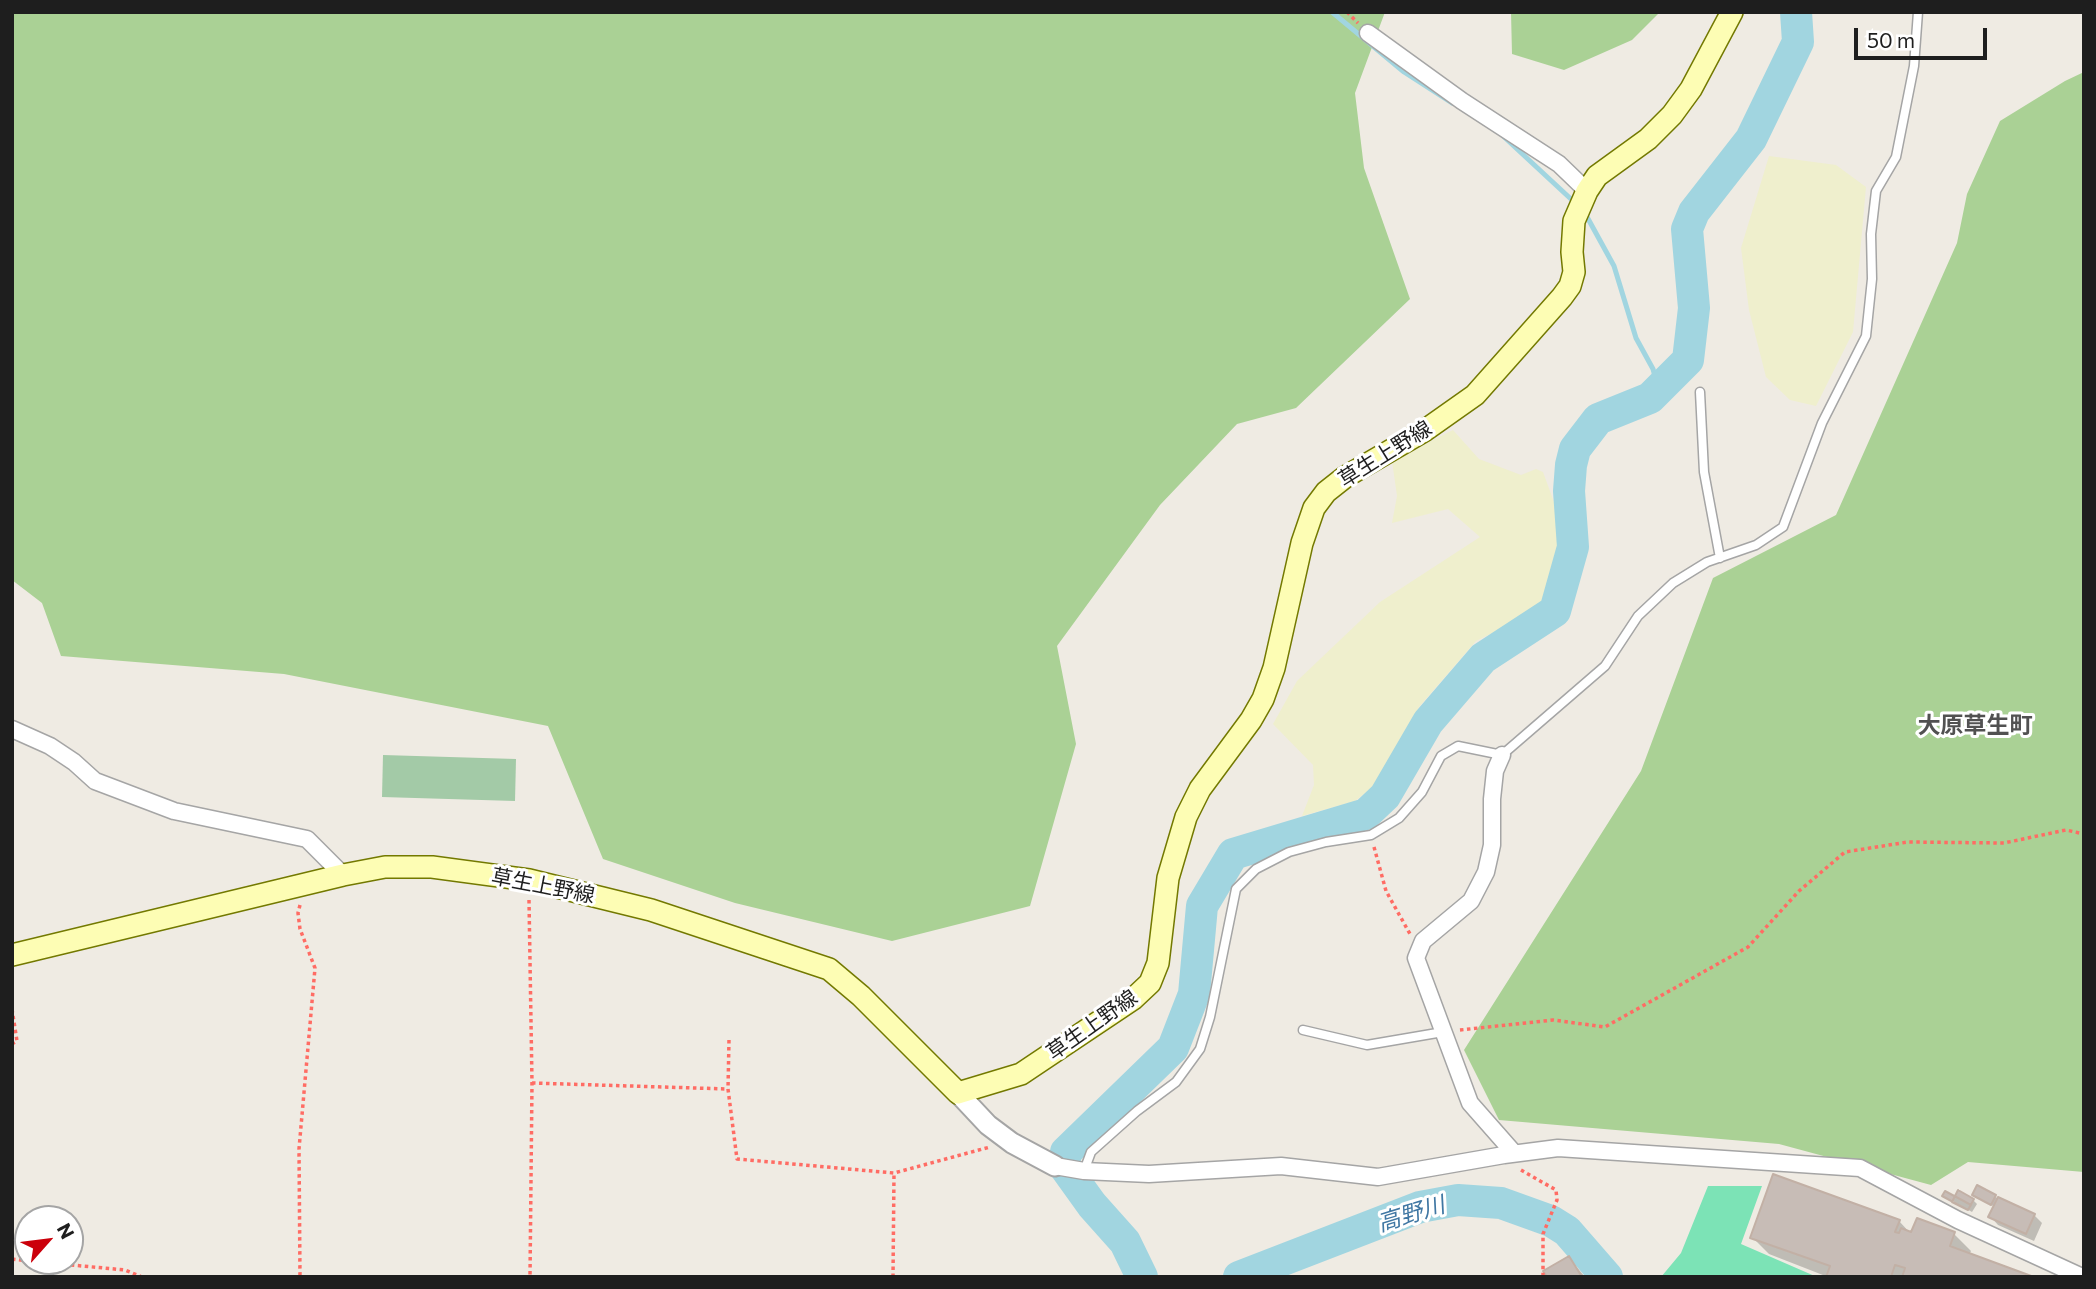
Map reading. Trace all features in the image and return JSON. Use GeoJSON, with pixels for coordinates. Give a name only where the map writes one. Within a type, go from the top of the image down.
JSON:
{"type":"FeatureCollection","features":[{"type":"Feature","properties":{"kind":"main road","name":"草生上野線"},"geometry":{"type":"LineString","coordinates":[[12,955],[343,875],[385,867],[432,867],[529,880],[651,910],[829,969],[861,996],[958,1093],[1021,1074],[1133,999],[1150,983],[1158,963],[1168,878],[1186,817],[1200,789],[1251,720],[1263,699],[1273,668],[1301,543],[1314,508],[1326,492],[1345,477],[1424,431],[1475,395],[1562,297],[1570,286],[1574,272],[1574,221],[1587,191],[1597,176],[1648,139],[1672,115],[1691,89],[1731,12]]}},
{"type":"Feature","properties":{"kind":"street"},"geometry":{"type":"LineString","coordinates":[[1368,33],[1462,101],[1559,164],[1587,191]]}},
{"type":"Feature","properties":{"kind":"street"},"geometry":{"type":"LineString","coordinates":[[12,729],[50,746],[75,762],[95,781],[174,811],[307,839],[343,875]]}},
{"type":"Feature","properties":{"kind":"street"},"geometry":{"type":"LineString","coordinates":[[1502,755],[1495,771],[1492,845],[1486,872],[1471,901],[1423,941],[1416,957],[1470,1103],[1514,1153]]}},
{"type":"Feature","properties":{"kind":"street"},"geometry":{"type":"LineString","coordinates":[[958,1093],[988,1125],[1013,1143],[1055,1166],[1084,1171],[1149,1174],[1281,1166],[1378,1177],[1514,1153],[1569,1149],[1860,1168],[1958,1220],[2082,1277]]}},
{"type":"Feature","properties":{"kind":"lane"},"geometry":{"type":"LineString","coordinates":[[1084,1171],[1091,1152],[1137,1111],[1176,1082],[1199,1049],[1210,1017],[1236,889],[1256,869],[1289,852],[1326,842],[1371,835],[1399,818],[1422,792],[1441,755],[1458,746],[1502,755],[1605,666],[1637,616],[1673,583],[1707,562],[1756,545],[1783,527],[1822,423],[1866,336],[1871,279],[1871,234],[1877,191],[1896,158],[1914,66],[1917,12]]}},
{"type":"Feature","properties":{"kind":"lane"},"geometry":{"type":"LineString","coordinates":[[1700,392],[1704,472],[1720,558]]}},
{"type":"Feature","properties":{"kind":"lane"},"geometry":{"type":"LineString","coordinates":[[1303,1030],[1367,1045],[1443,1032]]}},
{"type":"Feature","properties":{"kind":"path"},"geometry":{"type":"LineString","coordinates":[[1443,1032],[1553,1020],[1605,1027],[1748,947],[1799,891],[1845,852],[1909,842],[2004,843],[2066,830],[2084,834]]}},
{"type":"Feature","properties":{"kind":"path"},"geometry":{"type":"LineString","coordinates":[[1371,835],[1386,891],[1419,951]]}},
{"type":"Feature","properties":{"kind":"path"},"geometry":{"type":"LineString","coordinates":[[529,880],[532,1083],[530,1277]]}},
{"type":"Feature","properties":{"kind":"path"},"geometry":{"type":"LineString","coordinates":[[300,1277],[299,1149],[315,968],[300,929],[298,912],[307,885]]}},
{"type":"Feature","properties":{"kind":"path"},"geometry":{"type":"LineString","coordinates":[[12,1009],[17,1041],[12,1044]]}},
{"type":"Feature","properties":{"kind":"path"},"geometry":{"type":"LineString","coordinates":[[729,1040],[728,1089],[737,1159],[894,1173],[970,1151],[1013,1143]]}},
{"type":"Feature","properties":{"kind":"path"},"geometry":{"type":"LineString","coordinates":[[532,1083],[728,1089]]}},
{"type":"Feature","properties":{"kind":"path"},"geometry":{"type":"LineString","coordinates":[[1514,1153],[1522,1171],[1556,1190],[1557,1200],[1543,1234],[1542,1277]]}},
{"type":"Feature","properties":{"kind":"path"},"geometry":{"type":"LineString","coordinates":[[893,1277],[894,1173]]}},
{"type":"Feature","properties":{"kind":"path"},"geometry":{"type":"LineString","coordinates":[[84,1266],[125,1270],[142,1277]]}},
{"type":"Feature","properties":{"kind":"green space"},"geometry":{"type":"Polygon","coordinates":[[[12,12],[1385,12],[1355,93],[1364,168],[1410,299],[1296,408],[1237,424],[1160,505],[1057,646],[1076,744],[1030,906],[892,941],[735,903],[603,859],[548,726],[284,674],[61,656],[42,603],[12,580],[12,12]]]}},
{"type":"Feature","properties":{"kind":"green space"},"geometry":{"type":"Polygon","coordinates":[[[1511,12],[1660,12],[1632,40],[1564,70],[1512,54],[1511,12]]]}},
{"type":"Feature","properties":{"kind":"green space"},"geometry":{"type":"Polygon","coordinates":[[[2084,72],[2084,1172],[1968,1162],[1931,1185],[1779,1144],[1499,1120],[1464,1050],[1641,771],[1713,578],[1836,515],[1957,243],[1967,194],[2000,121],[2084,72]]]}},
{"type":"Feature","properties":{"kind":"green space"},"geometry":{"type":"Polygon","coordinates":[[[1769,156],[1836,165],[1866,187],[1853,332],[1816,406],[1790,400],[1766,377],[1749,310],[1741,248],[1769,156]]]}},
{"type":"Feature","properties":{"kind":"green space"},"geometry":{"type":"Polygon","coordinates":[[[1453,430],[1479,459],[1521,475],[1536,469],[1543,472],[1554,502],[1561,545],[1556,577],[1543,608],[1476,641],[1419,707],[1387,776],[1355,801],[1302,816],[1314,785],[1313,765],[1273,724],[1297,681],[1380,602],[1480,537],[1448,509],[1392,523],[1397,496],[1392,461],[1453,430]]]}},
{"type":"Feature","properties":{"kind":"green space"},"geometry":{"type":"Polygon","coordinates":[[[383,755],[516,759],[515,801],[382,797],[383,755]]]}},
{"type":"Feature","properties":{"kind":"green space"},"geometry":{"type":"Polygon","coordinates":[[[1708,1186],[1762,1186],[1741,1244],[1817,1277],[1661,1277],[1681,1253],[1708,1186]]]}},
{"type":"Feature","properties":{"kind":"building"},"geometry":{"type":"Polygon","coordinates":[[[1773,1174],[1900,1220],[1895,1232],[1899,1233],[1901,1228],[1911,1232],[1917,1218],[1955,1232],[1950,1246],[2034,1277],[1902,1277],[1905,1268],[1895,1265],[1891,1277],[1826,1277],[1830,1266],[1750,1238],[1773,1174]]]}},
{"type":"Feature","properties":{"kind":"building"},"geometry":{"type":"Polygon","coordinates":[[[1977,1185],[1996,1195],[1991,1205],[1972,1195],[1977,1185]]]}},
{"type":"Feature","properties":{"kind":"building"},"geometry":{"type":"Polygon","coordinates":[[[1958,1190],[1974,1199],[1968,1210],[1952,1202],[1958,1190]]]}},
{"type":"Feature","properties":{"kind":"building"},"geometry":{"type":"Polygon","coordinates":[[[1945,1191],[1971,1205],[1968,1210],[1942,1196],[1945,1191]]]}},
{"type":"Feature","properties":{"kind":"building"},"geometry":{"type":"Polygon","coordinates":[[[1998,1197],[2035,1214],[2026,1234],[1988,1217],[1998,1197]]]}},
{"type":"Feature","properties":{"kind":"building"},"geometry":{"type":"Polygon","coordinates":[[[1569,1256],[1582,1277],[1547,1277],[1543,1271],[1569,1256]]]}},
{"type":"Feature","properties":{"kind":"waterway"},"geometry":{"type":"LineString","coordinates":[[1332,12],[1404,72],[1452,103]]}},
{"type":"Feature","properties":{"kind":"waterway"},"geometry":{"type":"LineString","coordinates":[[1142,1277],[1125,1242],[1092,1205],[1064,1166],[1066,1152],[1173,1048],[1194,994],[1202,906],[1233,854],[1366,814],[1385,796],[1428,722],[1483,658],[1555,611],[1573,547],[1569,491],[1575,449],[1598,419],[1650,398],[1688,360],[1694,308],[1687,229],[1694,212],[1751,139],[1798,42],[1796,12]]}},
{"type":"Feature","properties":{"kind":"waterway"},"geometry":{"type":"LineString","coordinates":[[1502,135],[1572,200]]}},
{"type":"Feature","properties":{"kind":"waterway"},"geometry":{"type":"LineString","coordinates":[[1586,215],[1614,266],[1636,338],[1653,369],[1658,387]]}},
{"type":"Feature","properties":{"kind":"waterway","name":"高野川"},"geometry":{"type":"LineString","coordinates":[[1239,1277],[1420,1207],[1458,1200],[1501,1203],[1551,1221],[1567,1231],[1607,1277]]}},
{"type":"Feature","properties":{"kind":"district","name":"大原草生町"},"geometry":{"type":"Point","coordinates":[1975,725]}}]}
